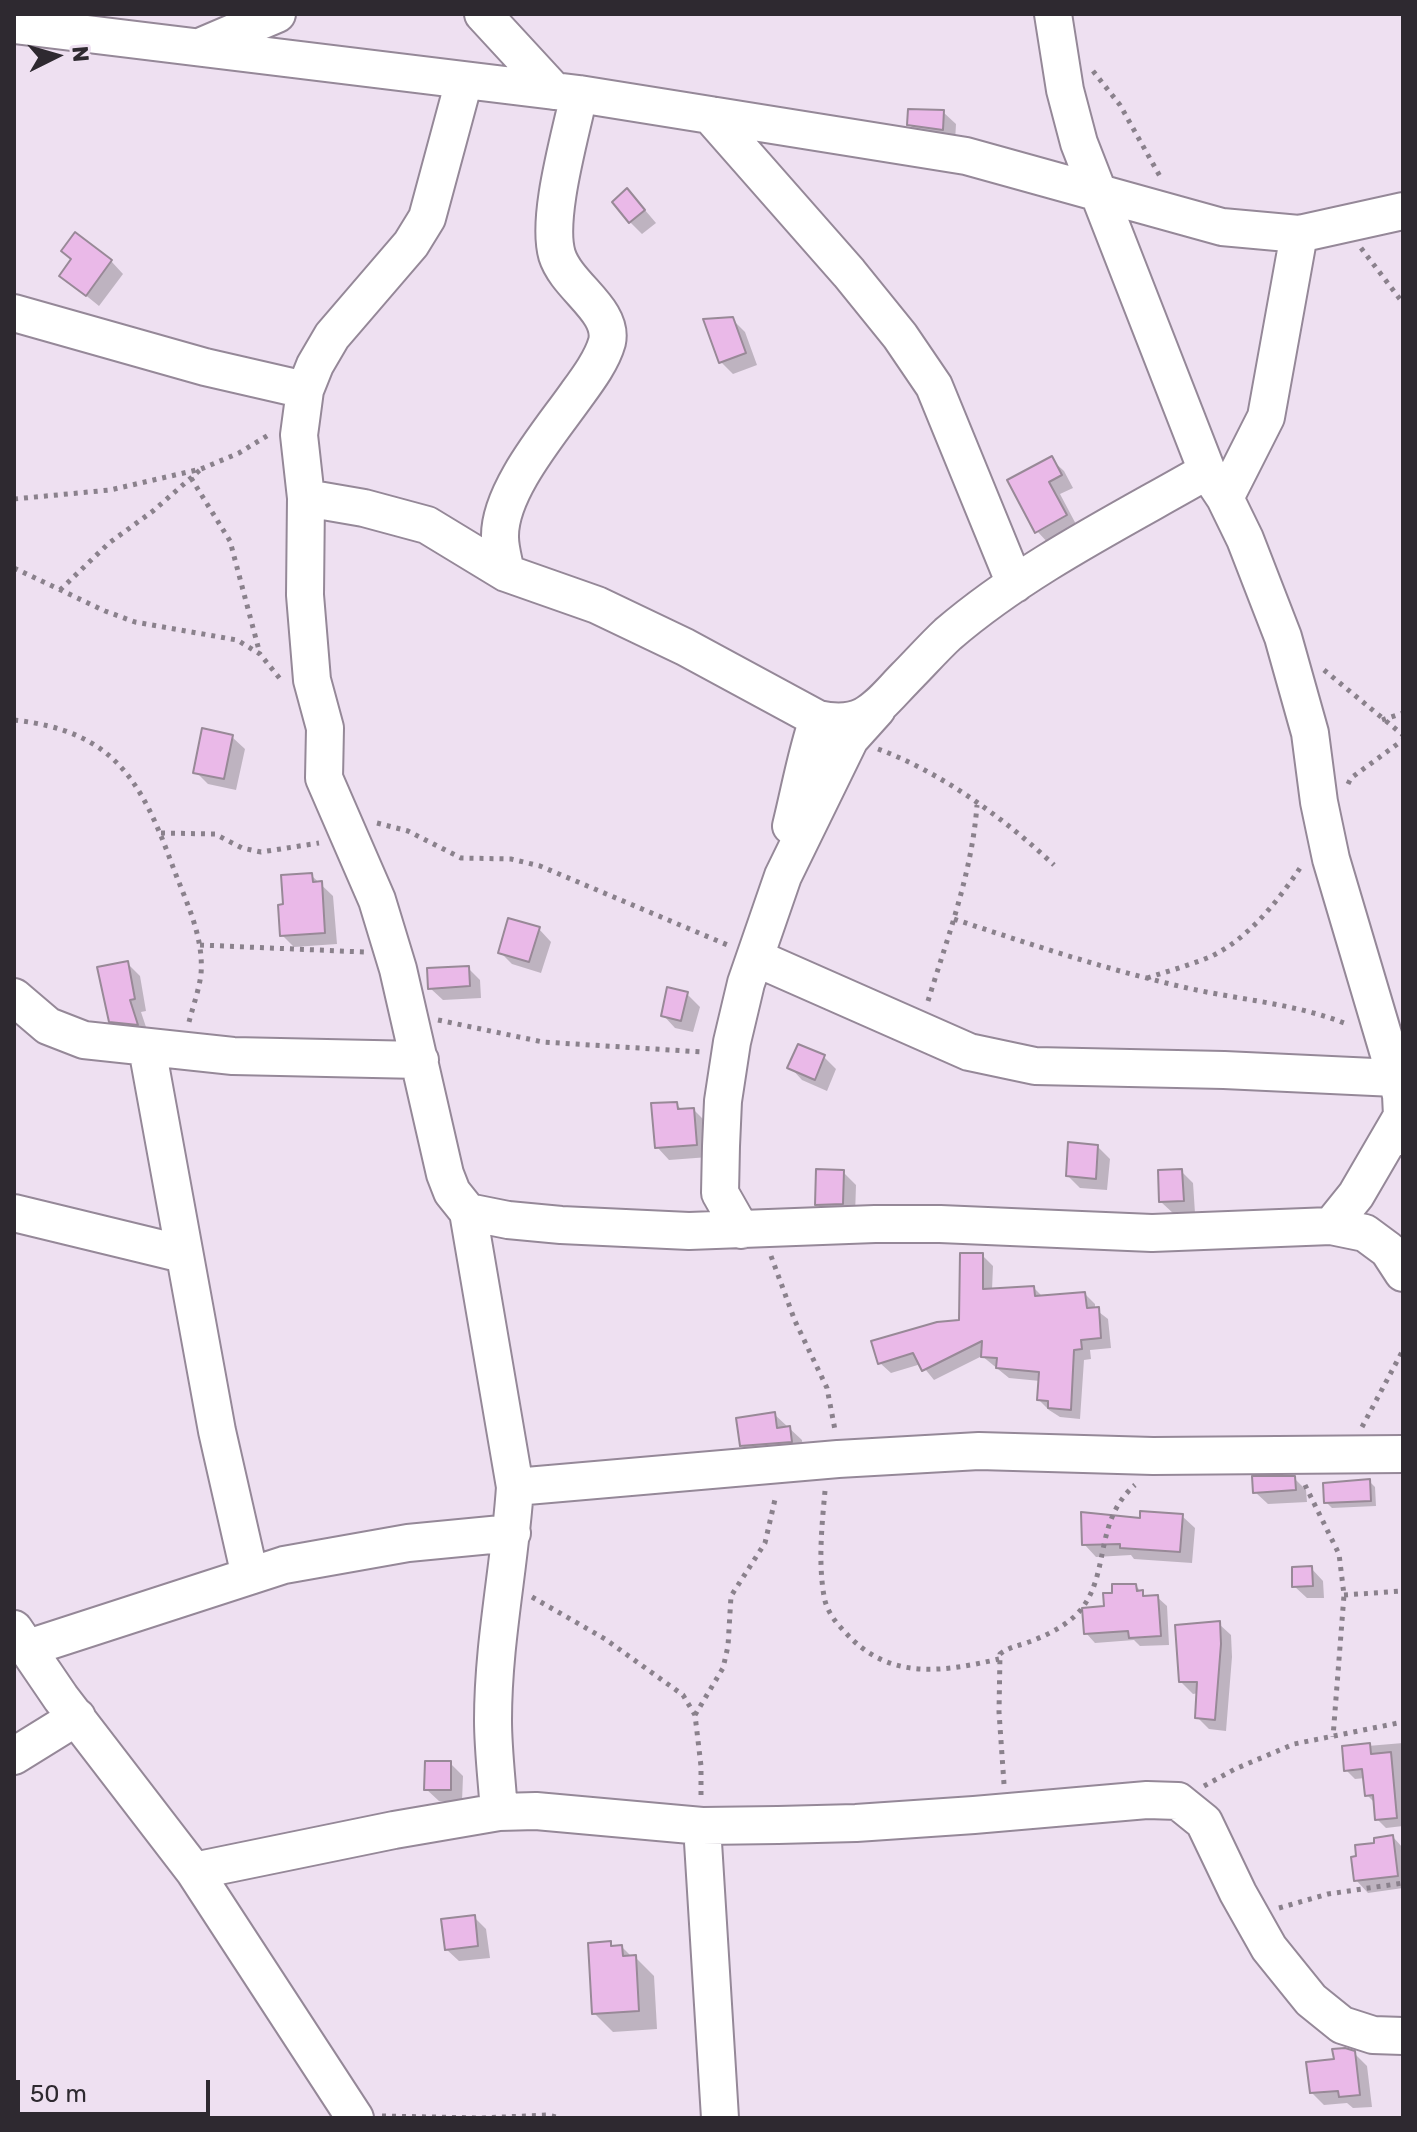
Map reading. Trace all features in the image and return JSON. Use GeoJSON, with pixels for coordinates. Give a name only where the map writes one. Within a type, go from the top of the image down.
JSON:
{"type":"FeatureCollection","features":[{"type":"Feature","properties":{"kind":"street"},"geometry":{"type":"LineString","coordinates":[[202,46],[277,14]]}},
{"type":"Feature","properties":{"kind":"street"},"geometry":{"type":"LineString","coordinates":[[483,14],[567,92]]}},
{"type":"Feature","properties":{"kind":"street"},"geometry":{"type":"LineString","coordinates":[[1026,14],[1055,26],[1072,117],[1097,192],[1216,485],[1245,539],[1283,637],[1310,733],[1331,859],[1396,1076],[1403,1137]]}},
{"type":"Feature","properties":{"kind":"street"},"geometry":{"type":"LineString","coordinates":[[14,25],[567,92],[966,156],[1222,227],[1299,234],[1403,211]]}},
{"type":"Feature","properties":{"kind":"street"},"geometry":{"type":"LineString","coordinates":[[464,81],[427,218],[411,244],[332,336],[315,365],[304,402],[299,435],[306,498],[305,595],[312,680],[325,728],[324,778],[377,900],[420,1060],[445,1174],[452,1192],[468,1212],[515,1487],[497,1642],[493,1721],[499,1812]]}},
{"type":"Feature","properties":{"kind":"street"},"geometry":{"type":"LineString","coordinates":[[506,573],[499,539],[505,508],[519,480],[588,379],[608,336],[606,324],[597,308],[566,275],[557,254],[554,230],[567,92]]}},
{"type":"Feature","properties":{"kind":"street"},"geometry":{"type":"LineString","coordinates":[[710,115],[849,273],[900,336],[934,386],[1015,584]]}},
{"type":"Feature","properties":{"kind":"street"},"geometry":{"type":"LineString","coordinates":[[783,876],[850,739],[948,634],[1015,584],[1104,529],[1216,485],[1266,417],[1299,234]]}},
{"type":"Feature","properties":{"kind":"street"},"geometry":{"type":"LineString","coordinates":[[14,313],[205,367],[304,402]]}},
{"type":"Feature","properties":{"kind":"street"},"geometry":{"type":"LineString","coordinates":[[306,498],[364,508],[427,525],[506,573],[597,605],[818,719],[833,722],[858,719],[877,709]]}},
{"type":"Feature","properties":{"kind":"street"},"geometry":{"type":"LineString","coordinates":[[689,1231],[720,1193],[723,1101],[731,1054],[746,983],[783,876],[806,755],[818,719]]}},
{"type":"Feature","properties":{"kind":"street"},"geometry":{"type":"LineString","coordinates":[[756,958],[969,1052],[1035,1066],[1396,1076]]}},
{"type":"Feature","properties":{"kind":"street"},"geometry":{"type":"LineString","coordinates":[[14,997],[48,1026],[84,1040],[233,1056],[420,1060]]}},
{"type":"Feature","properties":{"kind":"street"},"geometry":{"type":"LineString","coordinates":[[164,1050],[183,1254],[217,1431],[250,1576]]}},
{"type":"Feature","properties":{"kind":"street"},"geometry":{"type":"LineString","coordinates":[[1331,1226],[1356,1195],[1396,1076]]}},
{"type":"Feature","properties":{"kind":"street"},"geometry":{"type":"LineString","coordinates":[[720,1193],[751,1230]]}},
{"type":"Feature","properties":{"kind":"street"},"geometry":{"type":"LineString","coordinates":[[468,1212],[561,1225],[689,1231],[940,1224],[1152,1233],[1331,1226],[1365,1233],[1388,1250],[1403,1273]]}},
{"type":"Feature","properties":{"kind":"street"},"geometry":{"type":"LineString","coordinates":[[14,1213],[183,1254]]}},
{"type":"Feature","properties":{"kind":"street"},"geometry":{"type":"LineString","coordinates":[[515,1487],[979,1451],[1169,1456],[1403,1454]]}},
{"type":"Feature","properties":{"kind":"street"},"geometry":{"type":"LineString","coordinates":[[354,2117],[194,1871],[21,1638],[284,1565],[408,1543],[512,1533]]}},
{"type":"Feature","properties":{"kind":"street"},"geometry":{"type":"LineString","coordinates":[[14,1756],[77,1717]]}},
{"type":"Feature","properties":{"kind":"street"},"geometry":{"type":"LineString","coordinates":[[194,1871],[499,1812],[536,1811],[702,1826],[856,1823],[1121,1802],[1178,1801],[1204,1822],[1269,1948],[1311,2000],[1342,2025],[1373,2035],[1403,2036]]}},
{"type":"Feature","properties":{"kind":"street"},"geometry":{"type":"LineString","coordinates":[[702,1826],[720,2118]]}},
{"type":"Feature","properties":{"kind":"path"},"geometry":{"type":"LineString","coordinates":[[1091,69],[1120,105],[1164,184],[1175,215]]}},
{"type":"Feature","properties":{"kind":"path"},"geometry":{"type":"LineString","coordinates":[[1344,225],[1403,303]]}},
{"type":"Feature","properties":{"kind":"path"},"geometry":{"type":"LineString","coordinates":[[14,499],[110,490],[201,469],[239,453],[304,402]]}},
{"type":"Feature","properties":{"kind":"path"},"geometry":{"type":"LineString","coordinates":[[60,590],[109,543],[153,511],[201,469]]}},
{"type":"Feature","properties":{"kind":"path"},"geometry":{"type":"LineString","coordinates":[[191,478],[230,541],[260,654]]}},
{"type":"Feature","properties":{"kind":"path"},"geometry":{"type":"LineString","coordinates":[[14,568],[135,622],[237,640],[260,654],[288,687]]}},
{"type":"Feature","properties":{"kind":"path"},"geometry":{"type":"LineString","coordinates":[[1320,667],[1403,737],[1351,778],[1343,796]]}},
{"type":"Feature","properties":{"kind":"path"},"geometry":{"type":"LineString","coordinates":[[1382,720],[1403,713]]}},
{"type":"Feature","properties":{"kind":"path"},"geometry":{"type":"LineString","coordinates":[[14,720],[77,733],[102,749],[124,768],[145,799],[161,833],[194,920],[200,945],[201,974],[164,1050]]}},
{"type":"Feature","properties":{"kind":"path"},"geometry":{"type":"LineString","coordinates":[[850,739],[899,757],[933,774],[1018,831],[1054,865]]}},
{"type":"Feature","properties":{"kind":"path"},"geometry":{"type":"LineString","coordinates":[[918,1031],[974,845],[977,805]]}},
{"type":"Feature","properties":{"kind":"path"},"geometry":{"type":"LineString","coordinates":[[161,833],[215,834],[242,848],[261,852],[346,826],[408,831],[461,858],[511,859],[540,866],[756,958]]}},
{"type":"Feature","properties":{"kind":"path"},"geometry":{"type":"LineString","coordinates":[[1145,978],[1211,956],[1234,942],[1262,918],[1290,884],[1325,831]]}},
{"type":"Feature","properties":{"kind":"path"},"geometry":{"type":"LineString","coordinates":[[954,919],[1145,978],[1325,1015],[1396,1076]]}},
{"type":"Feature","properties":{"kind":"path"},"geometry":{"type":"LineString","coordinates":[[200,945],[393,953]]}},
{"type":"Feature","properties":{"kind":"path"},"geometry":{"type":"LineString","coordinates":[[409,1016],[485,1028],[543,1042],[731,1054]]}},
{"type":"Feature","properties":{"kind":"path"},"geometry":{"type":"LineString","coordinates":[[751,1230],[827,1388],[833,1409],[820,1461],[824,1597],[833,1619],[859,1648],[895,1665],[923,1671],[949,1670],[999,1659]]}},
{"type":"Feature","properties":{"kind":"path"},"geometry":{"type":"LineString","coordinates":[[1346,1456],[1403,1350]]}},
{"type":"Feature","properties":{"kind":"path"},"geometry":{"type":"LineString","coordinates":[[1005,1812],[999,1712],[1000,1654],[1055,1630],[1077,1613],[1092,1591],[1115,1506],[1169,1456]]}},
{"type":"Feature","properties":{"kind":"path"},"geometry":{"type":"LineString","coordinates":[[1289,1456],[1339,1554],[1344,1595],[1333,1737]]}},
{"type":"Feature","properties":{"kind":"path"},"geometry":{"type":"LineString","coordinates":[[695,1715],[723,1668],[728,1646],[731,1596],[765,1543],[778,1488],[820,1461]]}},
{"type":"Feature","properties":{"kind":"path"},"geometry":{"type":"LineString","coordinates":[[504,1581],[630,1656],[649,1673],[683,1695],[695,1715],[701,1766],[702,1826]]}},
{"type":"Feature","properties":{"kind":"path"},"geometry":{"type":"LineString","coordinates":[[1344,1595],[1402,1589]]}},
{"type":"Feature","properties":{"kind":"path"},"geometry":{"type":"LineString","coordinates":[[1178,1801],[1235,1769],[1294,1744],[1403,1722]]}},
{"type":"Feature","properties":{"kind":"path"},"geometry":{"type":"LineString","coordinates":[[1252,1917],[1328,1894],[1403,1883]]}},
{"type":"Feature","properties":{"kind":"path"},"geometry":{"type":"LineString","coordinates":[[354,2117],[547,2115],[561,2118]]}},
{"type":"Feature","properties":{"kind":"building"},"geometry":{"type":"Polygon","coordinates":[[[908,109],[944,110],[943,130],[907,125],[908,109]]]}},
{"type":"Feature","properties":{"kind":"building"},"geometry":{"type":"Polygon","coordinates":[[[627,188],[645,210],[629,223],[612,202],[627,188]]]}},
{"type":"Feature","properties":{"kind":"building"},"geometry":{"type":"Polygon","coordinates":[[[75,232],[112,260],[86,296],[59,276],[71,259],[61,251],[75,232]]]}},
{"type":"Feature","properties":{"kind":"building"},"geometry":{"type":"Polygon","coordinates":[[[733,317],[746,353],[719,363],[703,319],[733,317]]]}},
{"type":"Feature","properties":{"kind":"building"},"geometry":{"type":"Polygon","coordinates":[[[1052,456],[1062,475],[1049,482],[1067,515],[1035,533],[1007,480],[1052,456]]]}},
{"type":"Feature","properties":{"kind":"building"},"geometry":{"type":"Polygon","coordinates":[[[202,728],[233,735],[224,779],[193,773],[202,728]]]}},
{"type":"Feature","properties":{"kind":"building"},"geometry":{"type":"Polygon","coordinates":[[[312,873],[313,882],[322,881],[325,933],[280,936],[278,905],[283,904],[281,875],[312,873]]]}},
{"type":"Feature","properties":{"kind":"building"},"geometry":{"type":"Polygon","coordinates":[[[508,918],[540,927],[529,962],[498,953],[508,918]]]}},
{"type":"Feature","properties":{"kind":"building"},"geometry":{"type":"Polygon","coordinates":[[[128,961],[135,999],[130,1000],[138,1025],[109,1022],[97,967],[128,961]]]}},
{"type":"Feature","properties":{"kind":"building"},"geometry":{"type":"Polygon","coordinates":[[[469,966],[470,986],[428,989],[427,968],[469,966]]]}},
{"type":"Feature","properties":{"kind":"building"},"geometry":{"type":"Polygon","coordinates":[[[667,987],[688,992],[681,1021],[661,1016],[667,987]]]}},
{"type":"Feature","properties":{"kind":"building"},"geometry":{"type":"Polygon","coordinates":[[[798,1044],[825,1055],[815,1080],[787,1068],[798,1044]]]}},
{"type":"Feature","properties":{"kind":"building"},"geometry":{"type":"Polygon","coordinates":[[[677,1102],[678,1109],[694,1108],[697,1145],[655,1148],[651,1103],[677,1102]]]}},
{"type":"Feature","properties":{"kind":"building"},"geometry":{"type":"Polygon","coordinates":[[[1068,1142],[1098,1145],[1096,1179],[1066,1176],[1068,1142]]]}},
{"type":"Feature","properties":{"kind":"building"},"geometry":{"type":"Polygon","coordinates":[[[816,1169],[844,1170],[843,1204],[815,1205],[816,1169]]]}},
{"type":"Feature","properties":{"kind":"building"},"geometry":{"type":"Polygon","coordinates":[[[1182,1169],[1184,1201],[1159,1202],[1158,1170],[1182,1169]]]}},
{"type":"Feature","properties":{"kind":"building"},"geometry":{"type":"Polygon","coordinates":[[[960,1253],[983,1253],[983,1289],[1034,1286],[1035,1296],[1085,1292],[1087,1308],[1099,1307],[1101,1338],[1081,1340],[1082,1349],[1074,1350],[1071,1410],[1048,1408],[1048,1401],[1037,1400],[1039,1372],[996,1368],[997,1358],[981,1357],[982,1341],[922,1371],[913,1353],[878,1364],[871,1341],[937,1322],[959,1320],[960,1253]]]}},
{"type":"Feature","properties":{"kind":"building"},"geometry":{"type":"Polygon","coordinates":[[[775,1412],[777,1428],[790,1426],[792,1442],[740,1446],[736,1418],[775,1412]]]}},
{"type":"Feature","properties":{"kind":"building"},"geometry":{"type":"Polygon","coordinates":[[[1252,1476],[1295,1476],[1296,1490],[1253,1493],[1252,1476]]]}},
{"type":"Feature","properties":{"kind":"building"},"geometry":{"type":"Polygon","coordinates":[[[1370,1479],[1371,1501],[1324,1503],[1323,1483],[1370,1479]]]}},
{"type":"Feature","properties":{"kind":"building"},"geometry":{"type":"Polygon","coordinates":[[[1140,1511],[1183,1514],[1180,1552],[1120,1548],[1120,1544],[1082,1545],[1081,1512],[1140,1518],[1140,1511]]]}},
{"type":"Feature","properties":{"kind":"building"},"geometry":{"type":"Polygon","coordinates":[[[1312,1566],[1313,1586],[1292,1587],[1292,1567],[1312,1566]]]}},
{"type":"Feature","properties":{"kind":"building"},"geometry":{"type":"Polygon","coordinates":[[[1112,1584],[1136,1584],[1137,1591],[1143,1590],[1143,1596],[1158,1595],[1161,1636],[1129,1638],[1128,1631],[1084,1634],[1082,1608],[1104,1606],[1103,1593],[1112,1593],[1112,1584]]]}},
{"type":"Feature","properties":{"kind":"building"},"geometry":{"type":"Polygon","coordinates":[[[1220,1621],[1215,1720],[1195,1718],[1197,1682],[1179,1682],[1175,1625],[1220,1621]]]}},
{"type":"Feature","properties":{"kind":"building"},"geometry":{"type":"Polygon","coordinates":[[[1370,1743],[1371,1754],[1391,1752],[1397,1818],[1375,1820],[1373,1795],[1365,1796],[1362,1769],[1344,1771],[1342,1746],[1370,1743]]]}},
{"type":"Feature","properties":{"kind":"building"},"geometry":{"type":"Polygon","coordinates":[[[425,1761],[451,1761],[451,1790],[424,1790],[425,1761]]]}},
{"type":"Feature","properties":{"kind":"building"},"geometry":{"type":"Polygon","coordinates":[[[1393,1835],[1398,1876],[1354,1881],[1351,1857],[1356,1856],[1355,1845],[1374,1843],[1374,1838],[1393,1835]]]}},
{"type":"Feature","properties":{"kind":"building"},"geometry":{"type":"Polygon","coordinates":[[[475,1915],[478,1946],[445,1950],[441,1919],[475,1915]]]}},
{"type":"Feature","properties":{"kind":"building"},"geometry":{"type":"Polygon","coordinates":[[[611,1941],[611,1946],[622,1945],[623,1956],[636,1955],[639,2011],[592,2014],[588,1943],[611,1941]]]}},
{"type":"Feature","properties":{"kind":"building"},"geometry":{"type":"Polygon","coordinates":[[[1332,2049],[1355,2051],[1360,2095],[1339,2097],[1338,2091],[1310,2093],[1306,2062],[1334,2059],[1332,2049]]]}}]}
